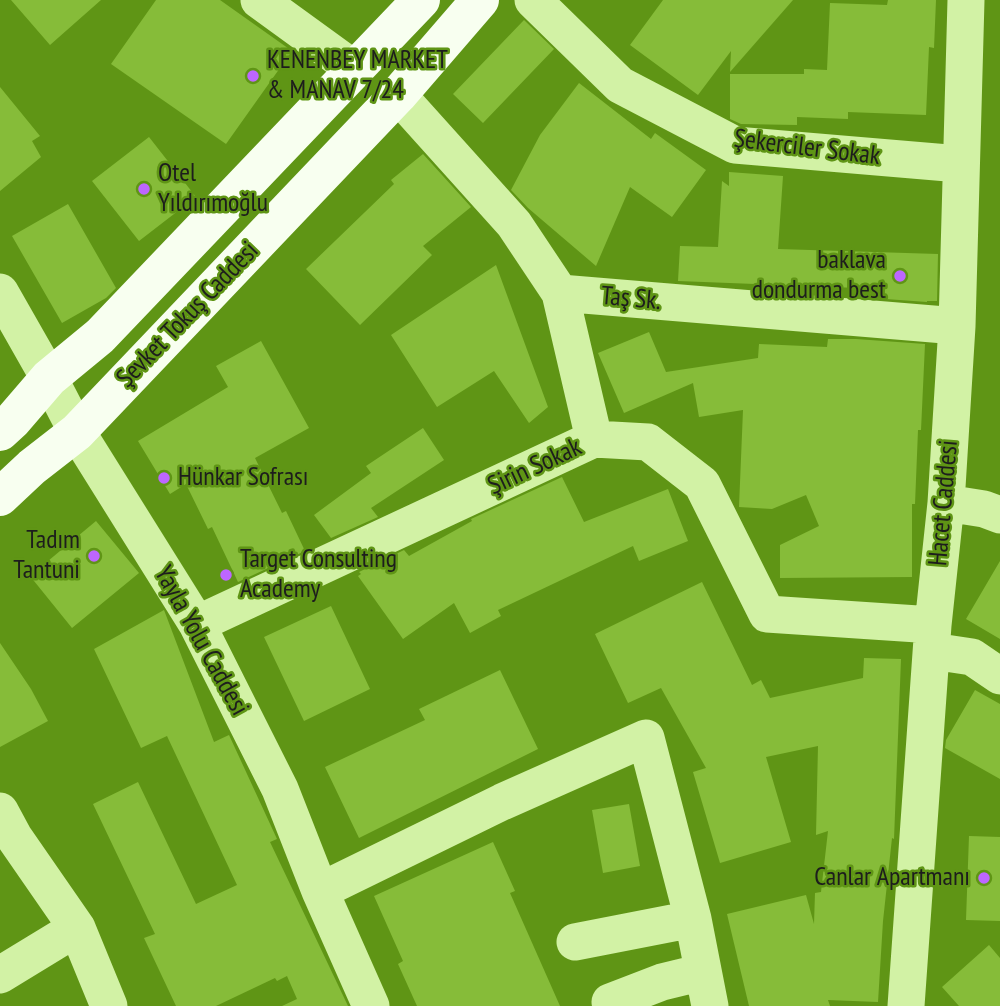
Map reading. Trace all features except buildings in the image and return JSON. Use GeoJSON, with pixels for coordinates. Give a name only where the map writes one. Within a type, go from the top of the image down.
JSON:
{"type":"FeatureCollection","features":[{"type":"Feature","properties":{"kind":"main road","name":"Şevket Tokuş Caddesi"},"geometry":{"type":"LineString","coordinates":[[0,432],[50,378],[100,337],[421,0]]}},
{"type":"Feature","properties":{"kind":"main road","name":"Şevket Tokuş Caddesi"},"geometry":{"type":"LineString","coordinates":[[0,497],[32,467],[77,432],[398,95],[480,0]]}},
{"type":"Feature","properties":{"kind":"street"},"geometry":{"type":"LineString","coordinates":[[259,0],[355,69]]}},
{"type":"Feature","properties":{"kind":"street","name":"Şekerciler Sokak"},"geometry":{"type":"LineString","coordinates":[[533,0],[620,85],[735,145],[960,164]]}},
{"type":"Feature","properties":{"kind":"street","name":"Hacet Caddesi"},"geometry":{"type":"LineString","coordinates":[[906,1006],[933,638],[946,503],[957,326],[966,0]]}},
{"type":"Feature","properties":{"kind":"street"},"geometry":{"type":"LineString","coordinates":[[398,95],[514,224],[560,293],[594,439]]}},
{"type":"Feature","properties":{"kind":"street","name":"Yayla Yolu Caddesi"},"geometry":{"type":"LineString","coordinates":[[0,292],[50,378],[77,432],[197,624],[280,789],[320,891],[371,1006]]}},
{"type":"Feature","properties":{"kind":"street","name":"Taş Sk."},"geometry":{"type":"LineString","coordinates":[[560,293],[957,326]]}},
{"type":"Feature","properties":{"kind":"street","name":"Şirin Sokak"},"geometry":{"type":"LineString","coordinates":[[197,624],[594,439],[648,442],[702,484],[766,614],[933,638]]}},
{"type":"Feature","properties":{"kind":"street"},"geometry":{"type":"LineString","coordinates":[[946,503],[984,509],[1000,515]]}},
{"type":"Feature","properties":{"kind":"street"},"geometry":{"type":"LineString","coordinates":[[933,638],[972,657],[1000,676]]}},
{"type":"Feature","properties":{"kind":"street"},"geometry":{"type":"LineString","coordinates":[[320,891],[502,802],[646,738],[693,919],[707,989],[662,982],[610,1002]]}},
{"type":"Feature","properties":{"kind":"street"},"geometry":{"type":"LineString","coordinates":[[5,831],[78,928],[109,1006]]}},
{"type":"Feature","properties":{"kind":"street"},"geometry":{"type":"LineString","coordinates":[[575,942],[693,919]]}},
{"type":"Feature","properties":{"kind":"street"},"geometry":{"type":"LineString","coordinates":[[0,975],[78,928]]}},
{"type":"Feature","properties":{"kind":"place","name":"KENENBEY MARKET & MANAV 7/24"},"geometry":{"type":"Point","coordinates":[253,76]}},
{"type":"Feature","properties":{"kind":"place","name":"Otel Yıldırımoğlu"},"geometry":{"type":"Point","coordinates":[144,189]}},
{"type":"Feature","properties":{"kind":"place","name":"baklava dondurma best"},"geometry":{"type":"Point","coordinates":[900,276]}},
{"type":"Feature","properties":{"kind":"place","name":"Hünkar Sofrası"},"geometry":{"type":"Point","coordinates":[164,478]}},
{"type":"Feature","properties":{"kind":"place","name":"Tadım Tantuni"},"geometry":{"type":"Point","coordinates":[94,556]}},
{"type":"Feature","properties":{"kind":"place","name":"Target Consulting Academy"},"geometry":{"type":"Point","coordinates":[226,575]}},
{"type":"Feature","properties":{"kind":"place","name":"Canlar Apartmanı"},"geometry":{"type":"Point","coordinates":[984,878]}}]}
